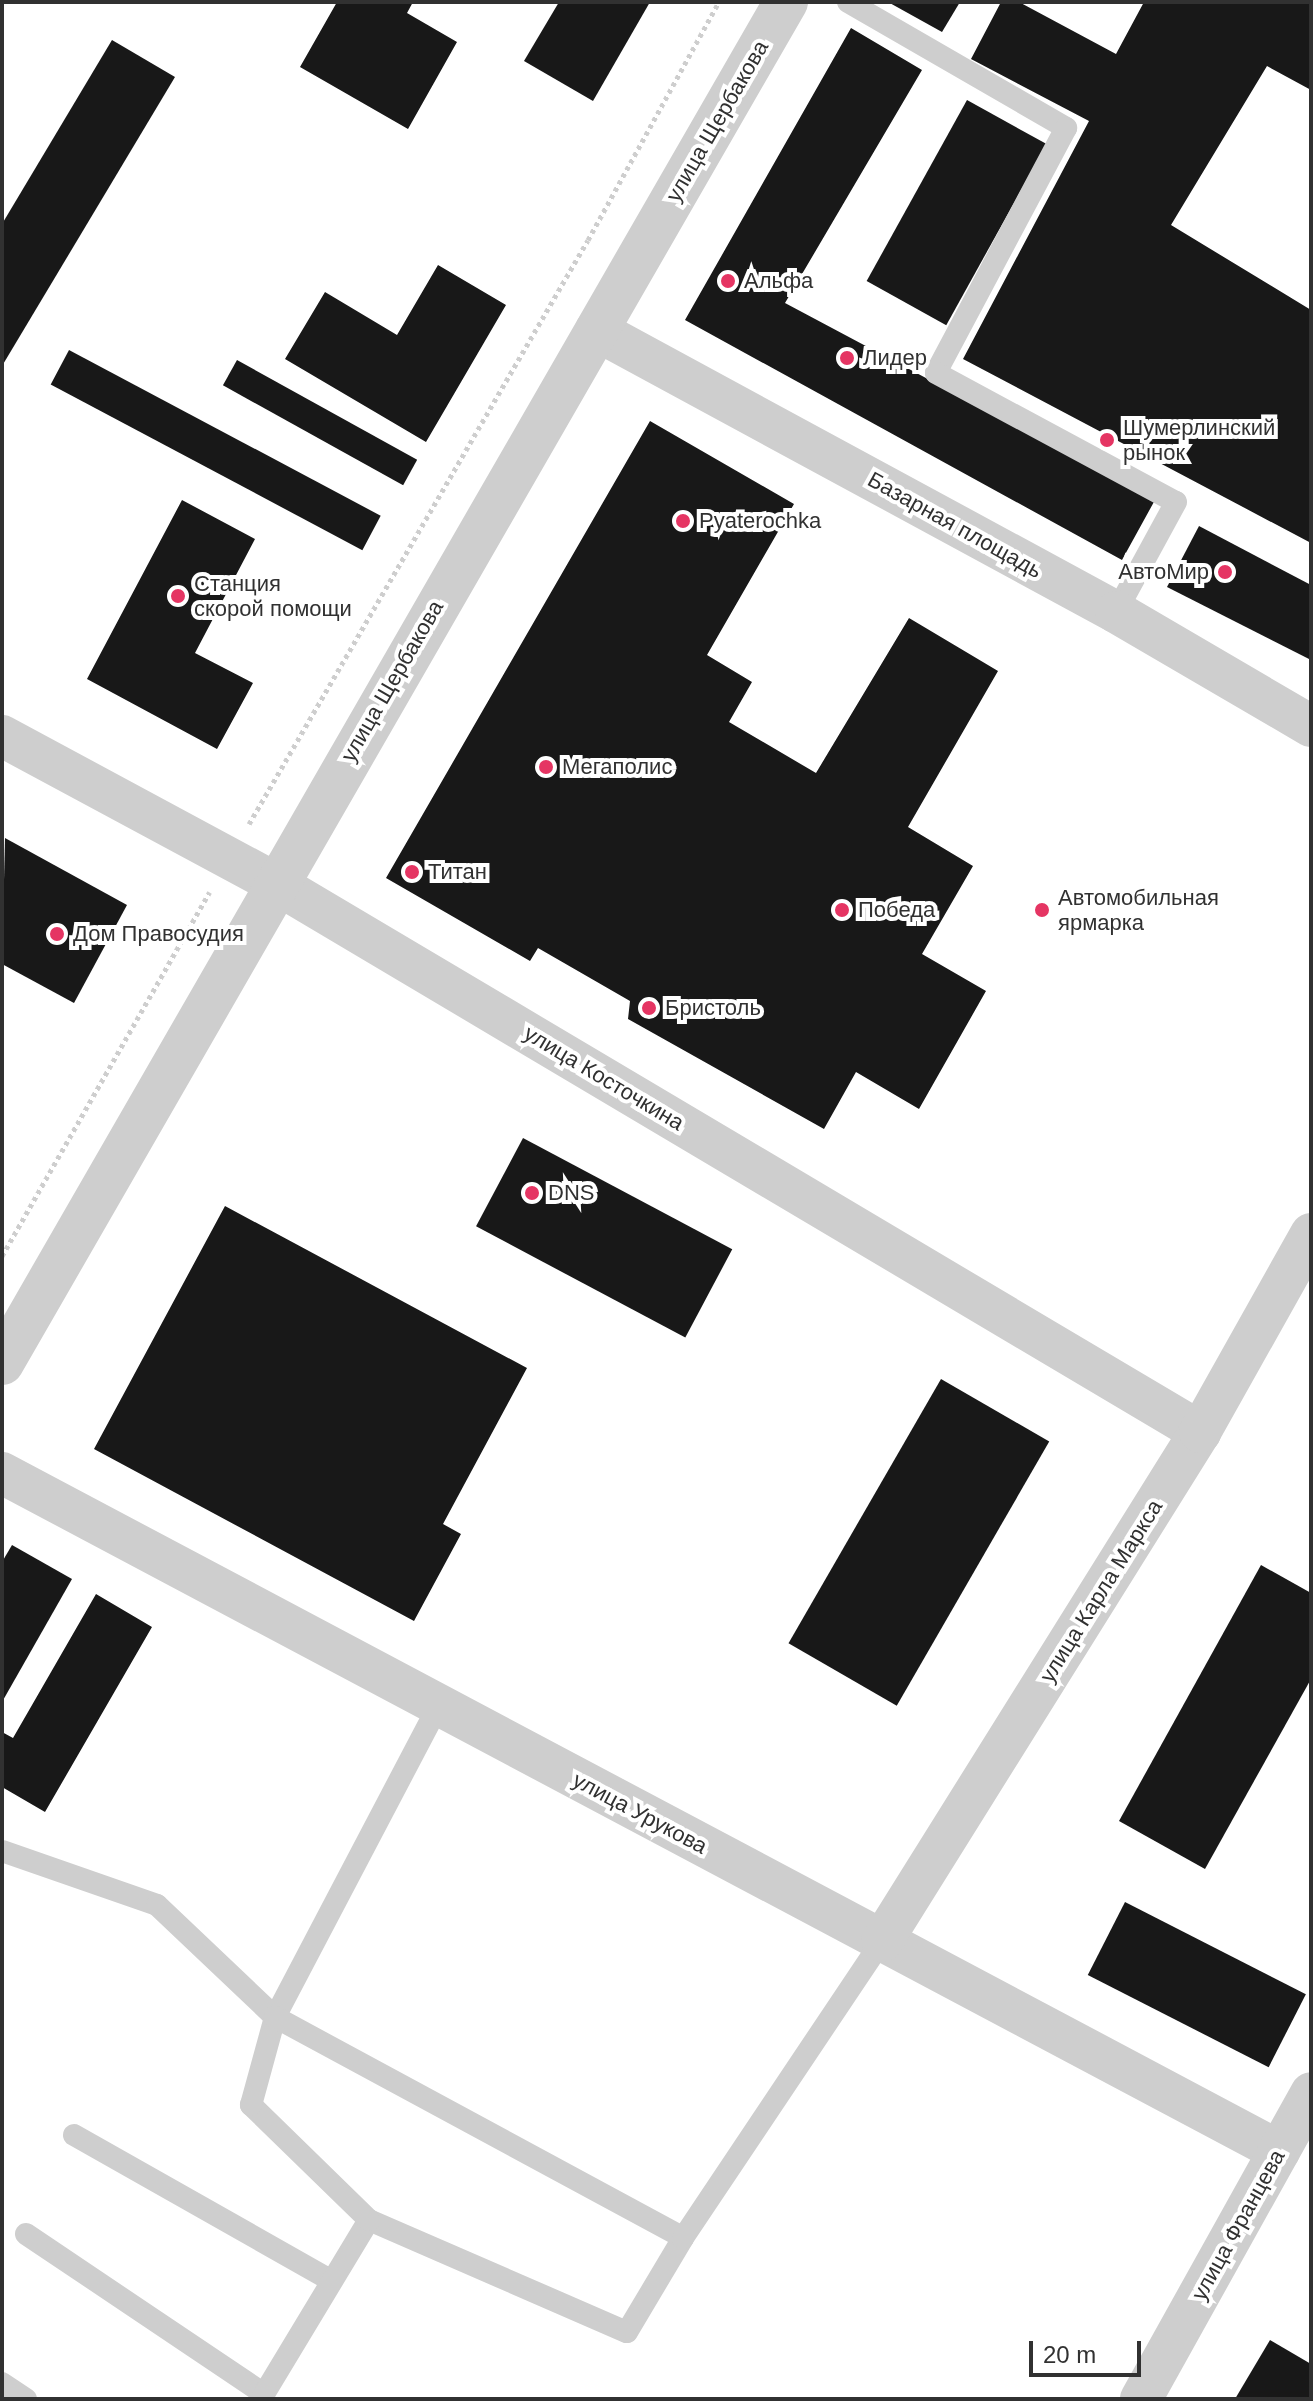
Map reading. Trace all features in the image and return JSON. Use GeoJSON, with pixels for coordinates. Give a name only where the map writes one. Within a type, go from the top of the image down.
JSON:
{"type":"FeatureCollection","features":[{"type":"Feature","properties":{"kind":"street","name":"улица Щербакова"},"geometry":{"type":"LineString","coordinates":[[2,1363],[275,883],[786,2]]}},
{"type":"Feature","properties":{"kind":"street","name":"Базарная площадь"},"geometry":{"type":"LineString","coordinates":[[596,330],[1116,612],[1311,726]]}},
{"type":"Feature","properties":{"kind":"street","name":"улица Косточкина"},"geometry":{"type":"LineString","coordinates":[[2,736],[275,883],[1200,1432]]}},
{"type":"Feature","properties":{"kind":"street","name":"улица Карла Маркса"},"geometry":{"type":"LineString","coordinates":[[882,1941],[1200,1432],[1311,1234]]}},
{"type":"Feature","properties":{"kind":"street","name":"улица Урукова"},"geometry":{"type":"LineString","coordinates":[[2,1473],[1279,2151]]}},
{"type":"Feature","properties":{"kind":"street","name":"улица Францева"},"geometry":{"type":"LineString","coordinates":[[1141,2399],[1311,2093]]}},
{"type":"Feature","properties":{"kind":"lane"},"geometry":{"type":"LineString","coordinates":[[848,2],[1066,128],[936,373],[1176,502],[1116,612]]}},
{"type":"Feature","properties":{"kind":"lane"},"geometry":{"type":"LineString","coordinates":[[438,1707],[275,2017],[251,2105],[369,2220],[627,2332],[683,2238],[882,1941]]}},
{"type":"Feature","properties":{"kind":"lane"},"geometry":{"type":"LineString","coordinates":[[2,1851],[157,1905],[275,2017],[683,2238]]}},
{"type":"Feature","properties":{"kind":"lane"},"geometry":{"type":"LineString","coordinates":[[74,2135],[332,2281]]}},
{"type":"Feature","properties":{"kind":"lane"},"geometry":{"type":"LineString","coordinates":[[26,2234],[263,2397],[369,2220]]}},
{"type":"Feature","properties":{"kind":"lane"},"geometry":{"type":"LineString","coordinates":[[2,2383],[26,2399]]}},
{"type":"Feature","properties":{"kind":"path"},"geometry":{"type":"LineString","coordinates":[[2,1256],[588,240],[719,2]]}},
{"type":"Feature","properties":{"kind":"building"},"geometry":{"type":"Polygon","coordinates":[[[337,2],[413,2],[407,13],[457,42],[408,129],[300,67],[337,2]]]}},
{"type":"Feature","properties":{"kind":"building"},"geometry":{"type":"Polygon","coordinates":[[[559,2],[650,2],[593,101],[524,61],[559,2]]]}},
{"type":"Feature","properties":{"kind":"building"},"geometry":{"type":"Polygon","coordinates":[[[888,2],[960,2],[942,32],[888,2]]]}},
{"type":"Feature","properties":{"kind":"building"},"geometry":{"type":"Polygon","coordinates":[[[1001,2],[1019,2],[1116,54],[1144,2],[1311,2],[1311,90],[1267,66],[1171,225],[1311,310],[1311,543],[963,359],[1089,121],[971,59],[1001,2]]]}},
{"type":"Feature","properties":{"kind":"building"},"geometry":{"type":"Polygon","coordinates":[[[851,28],[922,70],[785,303],[1155,500],[1122,560],[685,320],[851,28]]]}},
{"type":"Feature","properties":{"kind":"building"},"geometry":{"type":"Polygon","coordinates":[[[112,40],[175,77],[2,366],[2,224],[112,40]]]}},
{"type":"Feature","properties":{"kind":"building"},"geometry":{"type":"Polygon","coordinates":[[[967,100],[1047,144],[946,325],[867,281],[967,100]]]}},
{"type":"Feature","properties":{"kind":"building"},"geometry":{"type":"Polygon","coordinates":[[[438,265],[506,305],[426,442],[285,359],[325,292],[397,335],[438,265]]]}},
{"type":"Feature","properties":{"kind":"building"},"geometry":{"type":"Polygon","coordinates":[[[69,350],[381,516],[362,550],[51,384],[69,350]]]}},
{"type":"Feature","properties":{"kind":"building"},"geometry":{"type":"Polygon","coordinates":[[[237,360],[417,460],[403,485],[223,385],[237,360]]]}},
{"type":"Feature","properties":{"kind":"building"},"geometry":{"type":"Polygon","coordinates":[[[650,421],[794,504],[707,655],[752,682],[729,722],[816,773],[909,618],[998,671],[908,827],[973,866],[922,954],[986,991],[919,1109],[856,1072],[824,1129],[628,1019],[630,1001],[538,948],[530,961],[386,878],[650,421]]]}},
{"type":"Feature","properties":{"kind":"building","name":"Станция скорой помощи"},"geometry":{"type":"Polygon","coordinates":[[[182,500],[255,539],[195,653],[253,683],[217,749],[87,679],[182,500]]]}},
{"type":"Feature","properties":{"kind":"building"},"geometry":{"type":"Polygon","coordinates":[[[1199,526],[1311,585],[1311,660],[1167,587],[1199,526]]]}},
{"type":"Feature","properties":{"kind":"building","name":"Дом Правосудия"},"geometry":{"type":"Polygon","coordinates":[[[5,838],[127,905],[74,1003],[2,964],[5,838]]]}},
{"type":"Feature","properties":{"kind":"building"},"geometry":{"type":"Polygon","coordinates":[[[523,1138],[732,1249],[685,1338],[476,1226],[523,1138]]]}},
{"type":"Feature","properties":{"kind":"building"},"geometry":{"type":"Polygon","coordinates":[[[225,1206],[527,1368],[443,1524],[461,1534],[414,1621],[94,1449],[225,1206]]]}},
{"type":"Feature","properties":{"kind":"building"},"geometry":{"type":"Polygon","coordinates":[[[941,1379],[1049,1442],[897,1706],[788,1643],[941,1379]]]}},
{"type":"Feature","properties":{"kind":"building"},"geometry":{"type":"Polygon","coordinates":[[[12,1545],[72,1579],[2,1702],[2,1562],[12,1545]]]}},
{"type":"Feature","properties":{"kind":"building"},"geometry":{"type":"Polygon","coordinates":[[[1261,1565],[1311,1593],[1311,1679],[1205,1869],[1119,1821],[1261,1565]]]}},
{"type":"Feature","properties":{"kind":"building"},"geometry":{"type":"Polygon","coordinates":[[[96,1594],[152,1627],[45,1812],[2,1787],[2,1732],[13,1738],[96,1594]]]}},
{"type":"Feature","properties":{"kind":"building"},"geometry":{"type":"Polygon","coordinates":[[[1125,1902],[1306,1994],[1269,2067],[1088,1975],[1125,1902]]]}},
{"type":"Feature","properties":{"kind":"building"},"geometry":{"type":"Polygon","coordinates":[[[1270,2340],[1311,2364],[1311,2399],[1235,2399],[1270,2340]]]}},
{"type":"Feature","properties":{"kind":"place","name":"Альфа"},"geometry":{"type":"Point","coordinates":[728,281]}},
{"type":"Feature","properties":{"kind":"place","name":"Лидер"},"geometry":{"type":"Point","coordinates":[847,358]}},
{"type":"Feature","properties":{"kind":"place","name":"Шумерлинский рынок"},"geometry":{"type":"Point","coordinates":[1107,440]}},
{"type":"Feature","properties":{"kind":"place","name":"Pyaterochka"},"geometry":{"type":"Point","coordinates":[683,521]}},
{"type":"Feature","properties":{"kind":"place","name":"АвтоМир"},"geometry":{"type":"Point","coordinates":[1225,572]}},
{"type":"Feature","properties":{"kind":"place","name":"Станция скорой помощи"},"geometry":{"type":"Point","coordinates":[178,596]}},
{"type":"Feature","properties":{"kind":"place","name":"Мегаполис"},"geometry":{"type":"Point","coordinates":[546,767]}},
{"type":"Feature","properties":{"kind":"place","name":"Титан"},"geometry":{"type":"Point","coordinates":[412,872]}},
{"type":"Feature","properties":{"kind":"place","name":"Победа"},"geometry":{"type":"Point","coordinates":[842,910]}},
{"type":"Feature","properties":{"kind":"place","name":"Автомобильная ярмарка"},"geometry":{"type":"Point","coordinates":[1042,910]}},
{"type":"Feature","properties":{"kind":"place","name":"Дом Правосудия"},"geometry":{"type":"Point","coordinates":[57,934]}},
{"type":"Feature","properties":{"kind":"place","name":"Бристоль"},"geometry":{"type":"Point","coordinates":[649,1008]}},
{"type":"Feature","properties":{"kind":"place","name":"DNS"},"geometry":{"type":"Point","coordinates":[532,1193]}}]}
